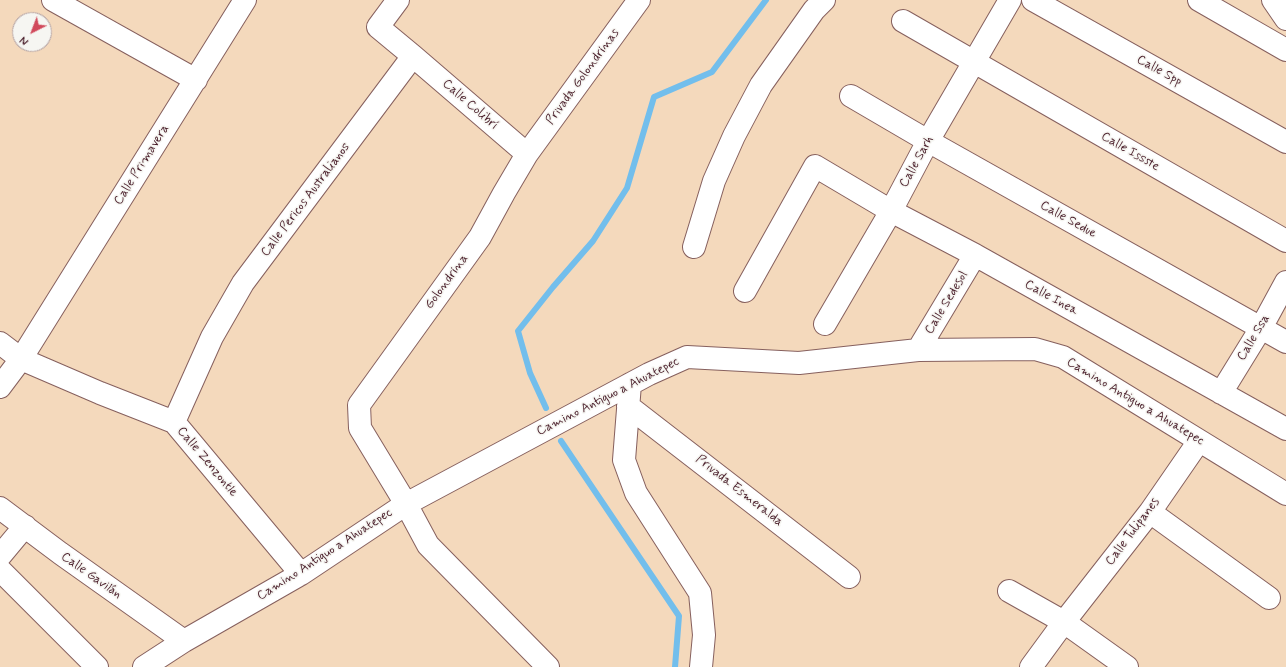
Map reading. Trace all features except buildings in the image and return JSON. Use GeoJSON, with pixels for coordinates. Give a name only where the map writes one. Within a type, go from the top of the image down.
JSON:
{"type":"FeatureCollection","features":[{"type":"Feature","properties":{"kind":"street"},"geometry":{"type":"LineString","coordinates":[[53,0],[196,80]]}},
{"type":"Feature","properties":{"kind":"street","name":"Calle Primavera"},"geometry":{"type":"LineString","coordinates":[[0,387],[21,359],[245,0]]}},
{"type":"Feature","properties":{"kind":"street"},"geometry":{"type":"LineString","coordinates":[[398,0],[378,27],[414,56]]}},
{"type":"Feature","properties":{"kind":"street","name":"Privada Golondrinas"},"geometry":{"type":"LineString","coordinates":[[527,154],[638,0]]}},
{"type":"Feature","properties":{"kind":"street","name":"Calle Sarh"},"geometry":{"type":"LineString","coordinates":[[825,324],[891,211],[928,142],[1010,0]]}},
{"type":"Feature","properties":{"kind":"street","name":"Calle Spp"},"geometry":{"type":"LineString","coordinates":[[1033,0],[1286,142]]}},
{"type":"Feature","properties":{"kind":"street"},"geometry":{"type":"LineString","coordinates":[[1199,0],[1286,50]]}},
{"type":"Feature","properties":{"kind":"street"},"geometry":{"type":"LineString","coordinates":[[1273,0],[1286,19]]}},
{"type":"Feature","properties":{"kind":"street"},"geometry":{"type":"LineString","coordinates":[[694,247],[714,181],[734,136],[761,84],[812,4]]}},
{"type":"Feature","properties":{"kind":"street","name":"Calle Issste"},"geometry":{"type":"LineString","coordinates":[[903,21],[1286,241]]}},
{"type":"Feature","properties":{"kind":"street","name":"Calle Colibrí"},"geometry":{"type":"LineString","coordinates":[[414,56],[527,154]]}},
{"type":"Feature","properties":{"kind":"street","name":"Calle Pericos Australianos"},"geometry":{"type":"LineString","coordinates":[[174,422],[212,337],[243,284],[414,56]]}},
{"type":"Feature","properties":{"kind":"street","name":"Calle Sedue"},"geometry":{"type":"LineString","coordinates":[[851,96],[928,142],[1286,342]]}},
{"type":"Feature","properties":{"kind":"street","name":"Golondrina"},"geometry":{"type":"LineString","coordinates":[[406,504],[360,428],[359,405],[480,237],[527,154]]}},
{"type":"Feature","properties":{"kind":"street","name":"Calle Inea"},"geometry":{"type":"LineString","coordinates":[[745,291],[815,166],[891,211],[975,256],[1286,430]]}},
{"type":"Feature","properties":{"kind":"street","name":"Calle Sedesol"},"geometry":{"type":"LineString","coordinates":[[918,350],[975,256]]}},
{"type":"Feature","properties":{"kind":"street","name":"Calle Ssa"},"geometry":{"type":"LineString","coordinates":[[1221,393],[1261,328],[1286,282]]}},
{"type":"Feature","properties":{"kind":"street","name":"Calle Zenzontle"},"geometry":{"type":"LineString","coordinates":[[0,343],[21,359],[100,393],[174,422],[301,574]]}},
{"type":"Feature","properties":{"kind":"street","name":"Camino Antiguo a Ahuatepec"},"geometry":{"type":"LineString","coordinates":[[144,667],[184,641],[301,574],[406,504],[630,384],[687,357],[799,364],[918,350],[1035,349],[1063,357],[1286,494]]}},
{"type":"Feature","properties":{"kind":"street"},"geometry":{"type":"LineString","coordinates":[[630,384],[624,460],[636,493],[700,593],[704,635],[701,667]]}},
{"type":"Feature","properties":{"kind":"street","name":"Privada Esmeralda"},"geometry":{"type":"LineString","coordinates":[[628,406],[849,577]]}},
{"type":"Feature","properties":{"kind":"street","name":"Calle Tulipanes"},"geometry":{"type":"LineString","coordinates":[[1031,667],[1064,622],[1150,512],[1199,441]]}},
{"type":"Feature","properties":{"kind":"street"},"geometry":{"type":"LineString","coordinates":[[406,504],[428,545],[548,667]]}},
{"type":"Feature","properties":{"kind":"street","name":"Calle Gavilán"},"geometry":{"type":"LineString","coordinates":[[0,508],[60,553],[184,641]]}},
{"type":"Feature","properties":{"kind":"street"},"geometry":{"type":"LineString","coordinates":[[1150,512],[1269,598]]}},
{"type":"Feature","properties":{"kind":"street"},"geometry":{"type":"LineString","coordinates":[[0,556],[25,526]]}},
{"type":"Feature","properties":{"kind":"street"},"geometry":{"type":"LineString","coordinates":[[0,570],[97,667]]}},
{"type":"Feature","properties":{"kind":"street"},"geometry":{"type":"LineString","coordinates":[[1009,591],[1064,622],[1128,667]]}},
{"type":"Feature","properties":{"kind":"waterway"},"geometry":{"type":"LineString","coordinates":[[546,408],[530,373],[518,331],[553,287],[593,241],[627,188],[654,97],[712,72],[766,0]]}},
{"type":"Feature","properties":{"kind":"waterway"},"geometry":{"type":"LineString","coordinates":[[561,441],[679,616],[675,667]]}}]}
